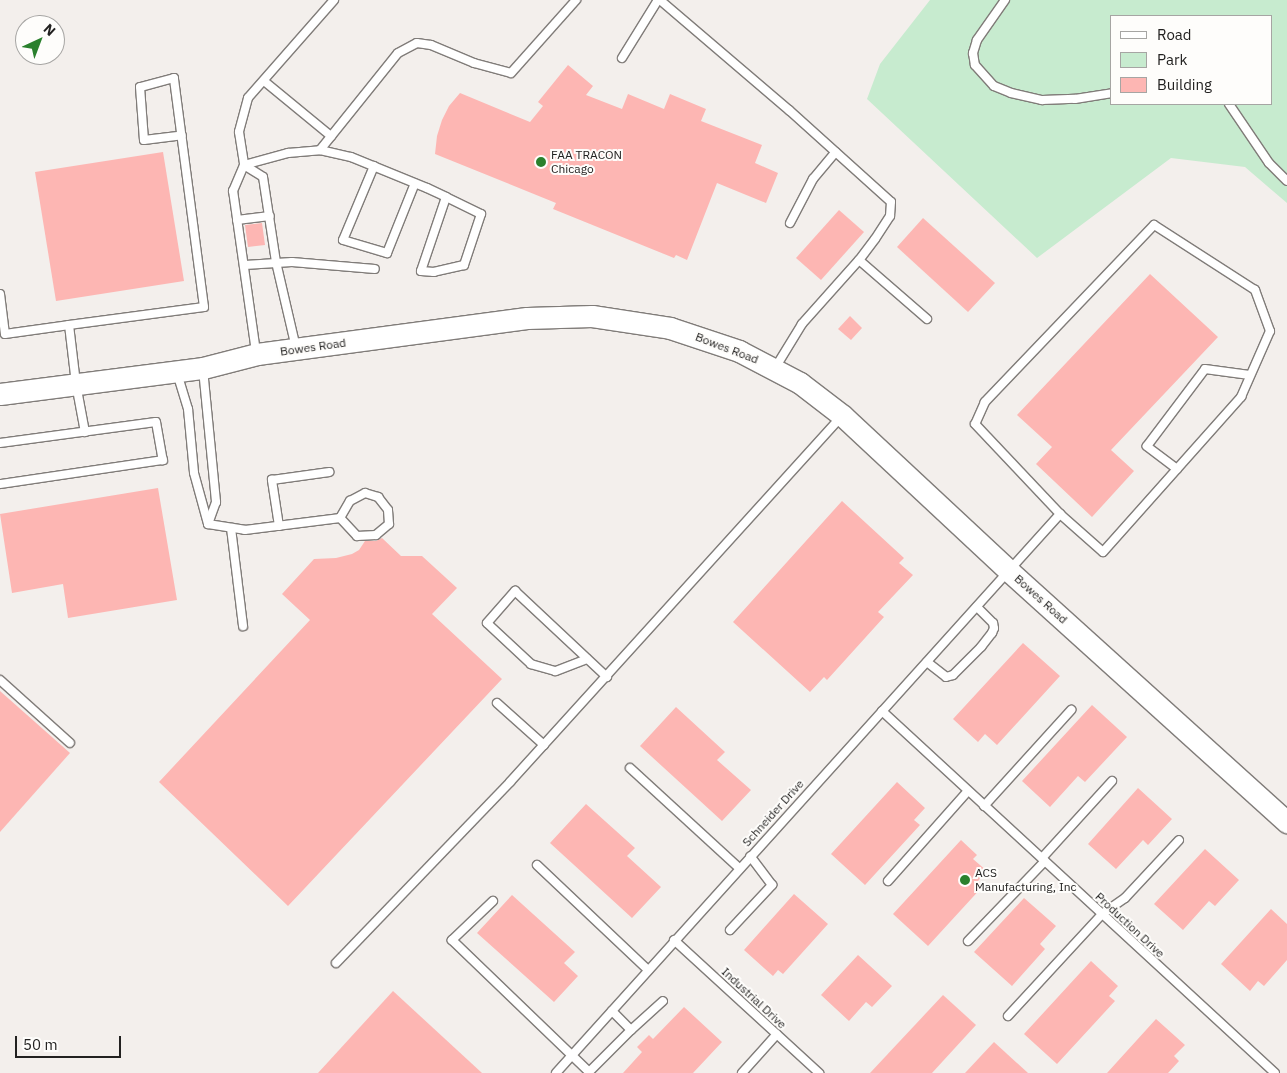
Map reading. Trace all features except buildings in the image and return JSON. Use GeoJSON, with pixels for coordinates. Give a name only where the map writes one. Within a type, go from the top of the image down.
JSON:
{"type":"FeatureCollection","features":[{"type":"Feature","properties":{"kind":"main road","name":"Bowes Road"},"geometry":{"type":"LineString","coordinates":[[0,394],[203,368],[257,354],[527,318],[592,316],[670,328],[739,350],[775,368],[842,416],[1009,571],[1287,822]]}},
{"type":"Feature","properties":{"kind":"lane"},"geometry":{"type":"LineString","coordinates":[[257,354],[234,190],[244,164],[239,132],[248,98],[334,0]]}},
{"type":"Feature","properties":{"kind":"lane"},"geometry":{"type":"LineString","coordinates":[[320,150],[398,53],[417,43],[431,45],[474,63],[510,73],[576,0]]}},
{"type":"Feature","properties":{"kind":"lane"},"geometry":{"type":"LineString","coordinates":[[622,58],[659,0],[836,152],[891,202],[890,216],[859,260],[802,324],[775,368]]}},
{"type":"Feature","properties":{"kind":"lane"},"geometry":{"type":"LineString","coordinates":[[1005,0],[976,40],[973,54],[975,65],[994,86],[1011,93],[1042,100],[1075,99],[1110,93]]}},
{"type":"Feature","properties":{"kind":"lane"},"geometry":{"type":"LineString","coordinates":[[0,294],[6,334],[204,307],[182,135],[174,78],[140,87],[144,140],[182,135]]}},
{"type":"Feature","properties":{"kind":"lane"},"geometry":{"type":"LineString","coordinates":[[264,81],[331,136]]}},
{"type":"Feature","properties":{"kind":"lane"},"geometry":{"type":"LineString","coordinates":[[1230,105],[1269,163],[1287,181]]}},
{"type":"Feature","properties":{"kind":"lane"},"geometry":{"type":"LineString","coordinates":[[244,164],[288,153],[320,150],[351,157],[374,166],[446,197],[481,214],[464,264],[434,272],[420,271],[446,197]]}},
{"type":"Feature","properties":{"kind":"lane"},"geometry":{"type":"LineString","coordinates":[[790,223],[813,179],[836,152]]}},
{"type":"Feature","properties":{"kind":"lane"},"geometry":{"type":"LineString","coordinates":[[244,164],[263,176],[276,262],[296,350]]}},
{"type":"Feature","properties":{"kind":"lane"},"geometry":{"type":"LineString","coordinates":[[374,166],[343,240],[387,253],[414,183]]}},
{"type":"Feature","properties":{"kind":"lane"},"geometry":{"type":"LineString","coordinates":[[237,220],[270,216]]}},
{"type":"Feature","properties":{"kind":"lane"},"geometry":{"type":"LineString","coordinates":[[1154,225],[1255,290],[1270,331],[1240,397],[1177,469],[1103,552],[1060,514],[975,424],[985,402],[1154,225]]}},
{"type":"Feature","properties":{"kind":"lane"},"geometry":{"type":"LineString","coordinates":[[859,260],[927,319]]}},
{"type":"Feature","properties":{"kind":"lane"},"geometry":{"type":"LineString","coordinates":[[245,265],[276,262],[375,269]]}},
{"type":"Feature","properties":{"kind":"lane"},"geometry":{"type":"LineString","coordinates":[[70,326],[76,384],[85,432]]}},
{"type":"Feature","properties":{"kind":"lane"},"geometry":{"type":"LineString","coordinates":[[203,368],[216,502],[208,524]]}},
{"type":"Feature","properties":{"kind":"lane"},"geometry":{"type":"LineString","coordinates":[[1177,469],[1147,446],[1206,369],[1250,375]]}},
{"type":"Feature","properties":{"kind":"lane"},"geometry":{"type":"LineString","coordinates":[[176,371],[188,409],[194,473],[208,524]]}},
{"type":"Feature","properties":{"kind":"lane"},"geometry":{"type":"LineString","coordinates":[[336,963],[607,677],[842,416]]}},
{"type":"Feature","properties":{"kind":"lane"},"geometry":{"type":"LineString","coordinates":[[0,443],[156,422],[163,460],[0,484]]}},
{"type":"Feature","properties":{"kind":"lane"},"geometry":{"type":"LineString","coordinates":[[279,526],[272,480],[329,472]]}},
{"type":"Feature","properties":{"kind":"lane"},"geometry":{"type":"LineString","coordinates":[[365,493],[378,497],[388,510],[389,524],[376,535],[357,536],[340,518],[350,502],[365,493]]}},
{"type":"Feature","properties":{"kind":"lane","name":"Schneider Drive"},"geometry":{"type":"LineString","coordinates":[[556,1073],[1060,514]]}},
{"type":"Feature","properties":{"kind":"lane"},"geometry":{"type":"LineString","coordinates":[[208,524],[245,530],[340,518]]}},
{"type":"Feature","properties":{"kind":"lane"},"geometry":{"type":"LineString","coordinates":[[231,528],[243,626]]}},
{"type":"Feature","properties":{"kind":"lane"},"geometry":{"type":"LineString","coordinates":[[588,659],[555,671],[531,664],[487,623],[515,592],[588,659],[607,677]]}},
{"type":"Feature","properties":{"kind":"lane"},"geometry":{"type":"LineString","coordinates":[[927,662],[946,677],[953,675],[981,647],[994,628],[993,623],[977,607]]}},
{"type":"Feature","properties":{"kind":"lane"},"geometry":{"type":"LineString","coordinates":[[0,680],[70,743]]}},
{"type":"Feature","properties":{"kind":"lane"},"geometry":{"type":"LineString","coordinates":[[497,702],[544,745]]}},
{"type":"Feature","properties":{"kind":"lane"},"geometry":{"type":"LineString","coordinates":[[984,806],[1071,710]]}},
{"type":"Feature","properties":{"kind":"lane","name":"Production Drive"},"geometry":{"type":"LineString","coordinates":[[882,712],[1275,1073]]}},
{"type":"Feature","properties":{"kind":"lane"},"geometry":{"type":"LineString","coordinates":[[630,768],[739,868]]}},
{"type":"Feature","properties":{"kind":"lane"},"geometry":{"type":"LineString","coordinates":[[968,941],[1043,860],[1112,781]]}},
{"type":"Feature","properties":{"kind":"lane"},"geometry":{"type":"LineString","coordinates":[[888,882],[968,791]]}},
{"type":"Feature","properties":{"kind":"lane"},"geometry":{"type":"LineString","coordinates":[[1008,1016],[1102,914],[1125,898],[1179,840]]}},
{"type":"Feature","properties":{"kind":"lane"},"geometry":{"type":"LineString","coordinates":[[730,930],[772,885],[750,856]]}},
{"type":"Feature","properties":{"kind":"lane"},"geometry":{"type":"LineString","coordinates":[[537,865],[648,970]]}},
{"type":"Feature","properties":{"kind":"lane"},"geometry":{"type":"LineString","coordinates":[[493,901],[452,940],[589,1072],[663,1001]]}},
{"type":"Feature","properties":{"kind":"lane","name":"Industrial Drive"},"geometry":{"type":"LineString","coordinates":[[674,940],[819,1073]]}},
{"type":"Feature","properties":{"kind":"lane"},"geometry":{"type":"LineString","coordinates":[[612,1011],[632,1030]]}},
{"type":"Feature","properties":{"kind":"lane"},"geometry":{"type":"LineString","coordinates":[[742,1073],[776,1034]]}},
{"type":"Feature","properties":{"kind":"green space"},"geometry":{"type":"Polygon","coordinates":[[[930,0],[1287,0],[1287,203],[1245,167],[1171,158],[1037,258],[867,99],[880,64],[930,0]]]}},
{"type":"Feature","properties":{"kind":"place","name":"FAA TRACON Chicago"},"geometry":{"type":"Point","coordinates":[541,162]}},
{"type":"Feature","properties":{"kind":"place","name":"ACS Manufacturing, Inc"},"geometry":{"type":"Point","coordinates":[965,880]}}]}
